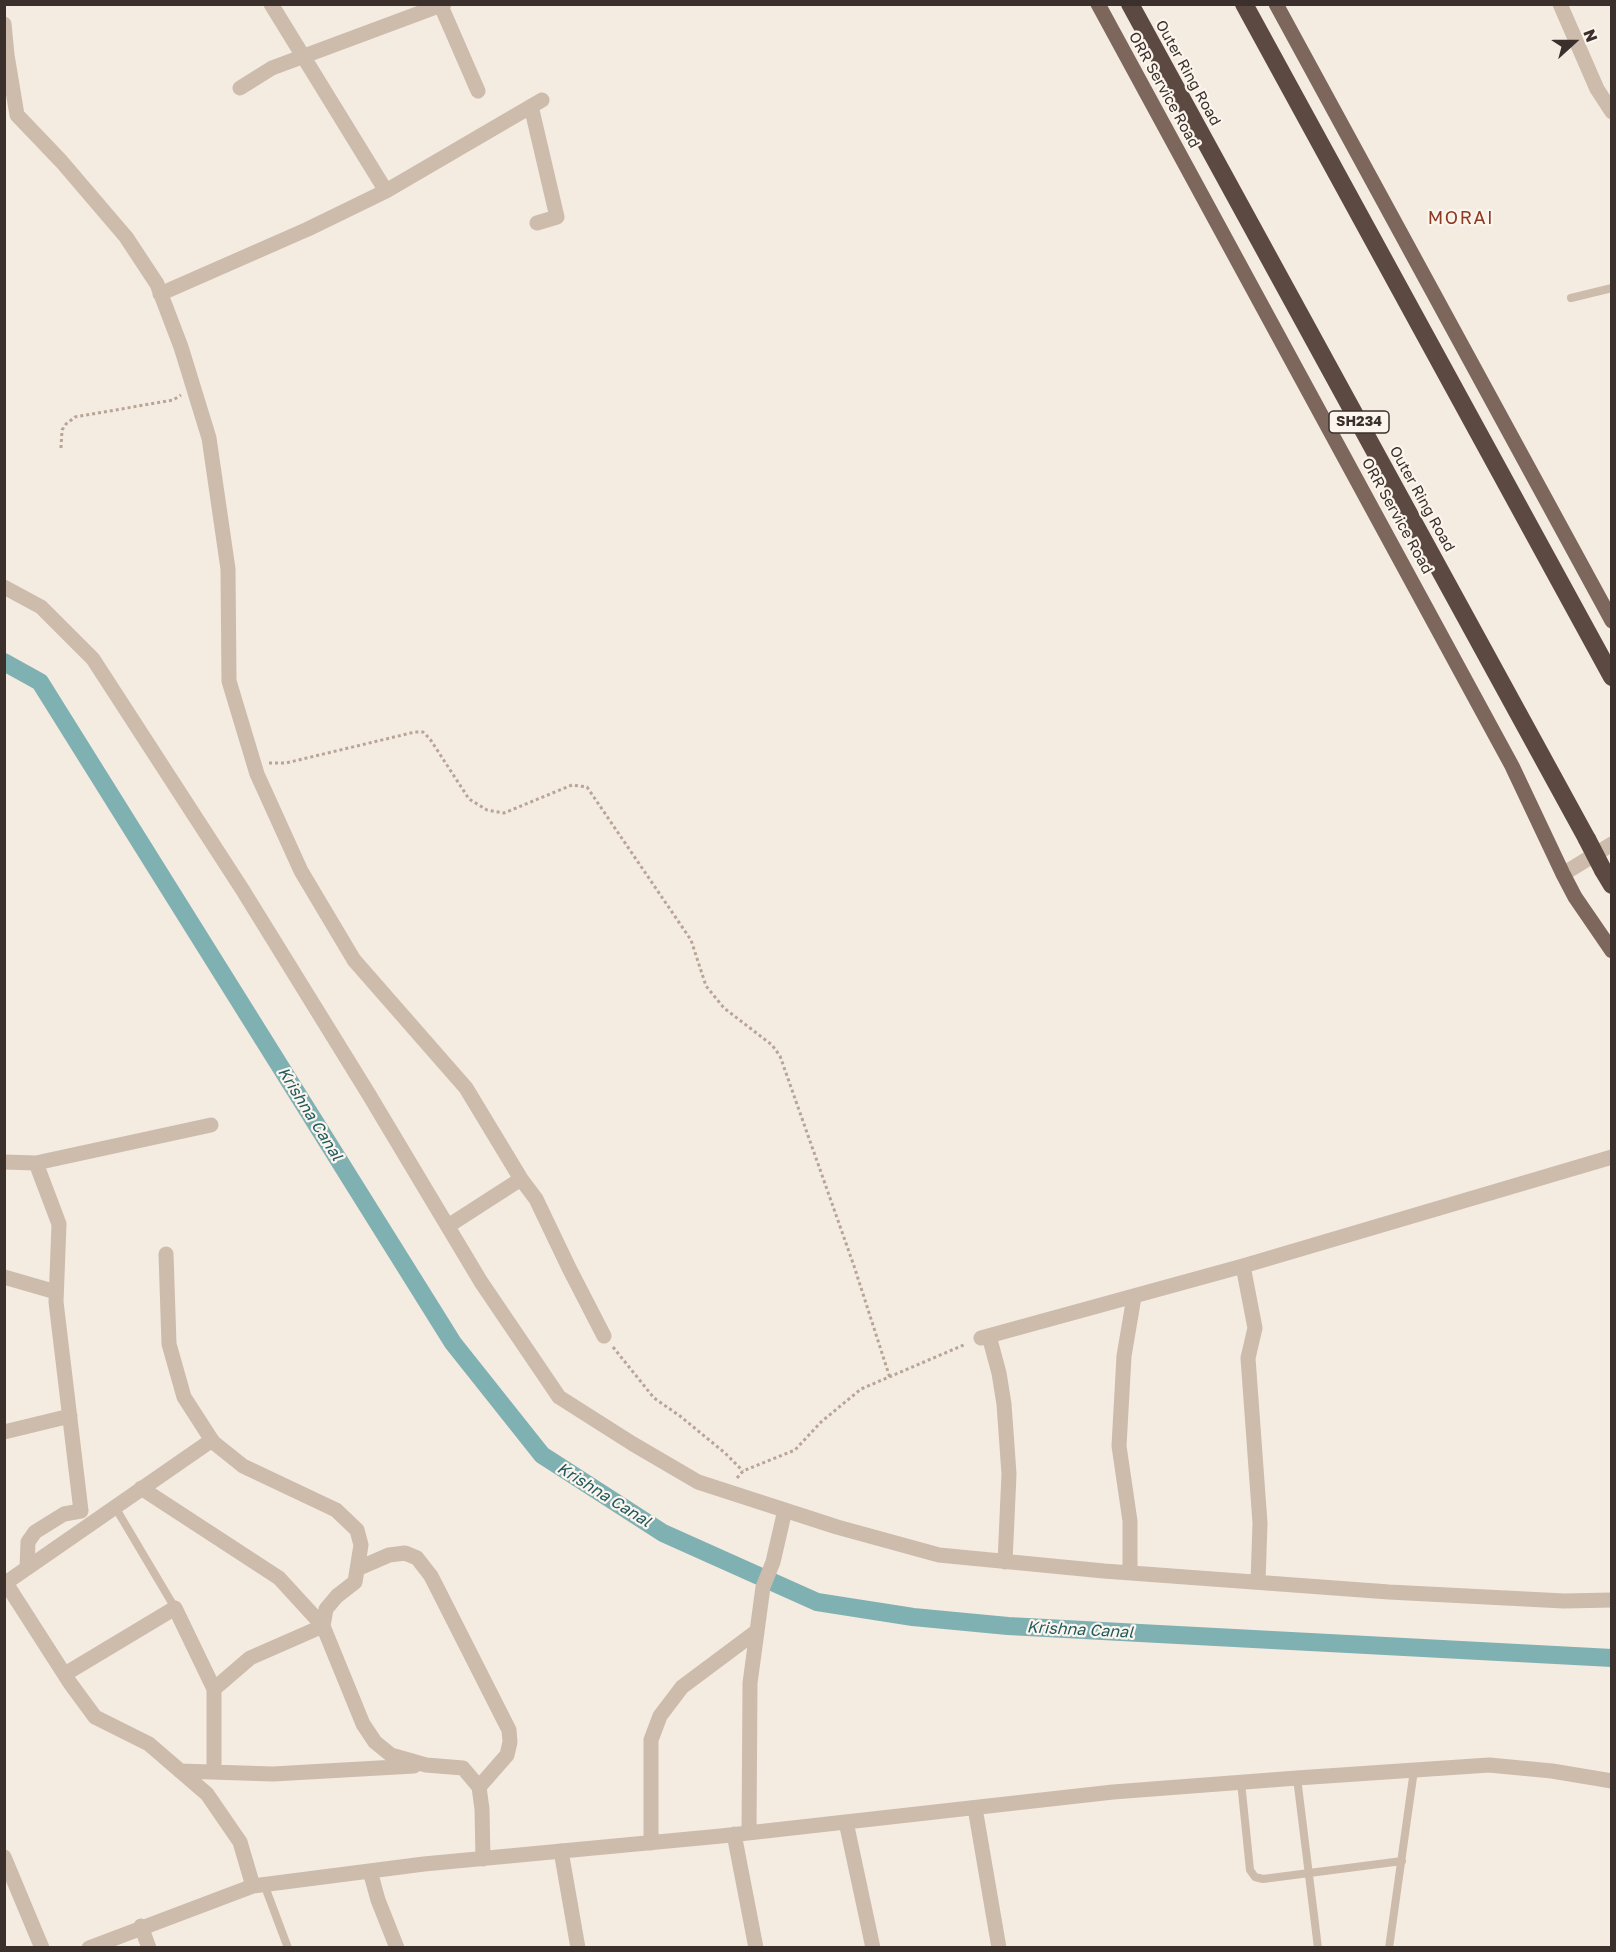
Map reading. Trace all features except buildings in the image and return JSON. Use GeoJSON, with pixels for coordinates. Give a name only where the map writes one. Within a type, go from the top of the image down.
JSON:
{"type":"FeatureCollection","features":[{"type":"Feature","properties":{"kind":"highway","name":"Outer Ring Road"},"geometry":{"type":"LineString","coordinates":[[1130,4],[1607,878]]}},
{"type":"Feature","properties":{"kind":"highway"},"geometry":{"type":"LineString","coordinates":[[1244,4],[1611,677]]}},
{"type":"Feature","properties":{"kind":"main road","name":"ORR Service Road"},"geometry":{"type":"LineString","coordinates":[[1098,4],[1512,766],[1575,897],[1611,951]]}},
{"type":"Feature","properties":{"kind":"main road"},"geometry":{"type":"LineString","coordinates":[[1276,4],[1611,621]]}},
{"type":"Feature","properties":{"kind":"street"},"geometry":{"type":"LineString","coordinates":[[271,4],[386,192]]}},
{"type":"Feature","properties":{"kind":"street"},"geometry":{"type":"LineString","coordinates":[[1560,4],[1597,89],[1611,112]]}},
{"type":"Feature","properties":{"kind":"street"},"geometry":{"type":"LineString","coordinates":[[240,88],[272,68],[442,5],[478,91]]}},
{"type":"Feature","properties":{"kind":"street"},"geometry":{"type":"LineString","coordinates":[[4,24],[17,115],[61,161],[126,237],[157,284],[181,347],[209,438],[228,569],[229,681],[254,763],[301,871],[354,960],[466,1088],[521,1179],[536,1199],[604,1336]]}},
{"type":"Feature","properties":{"kind":"street"},"geometry":{"type":"LineString","coordinates":[[160,294],[386,192],[537,103],[557,217],[537,223]]}},
{"type":"Feature","properties":{"kind":"street"},"geometry":{"type":"LineString","coordinates":[[4,587],[41,607],[93,659],[242,889],[481,1282],[559,1397],[633,1444],[699,1482],[837,1527],[939,1555],[1130,1573],[1389,1592],[1564,1601],[1611,1600]]}},
{"type":"Feature","properties":{"kind":"street"},"geometry":{"type":"LineString","coordinates":[[1563,874],[1611,844]]}},
{"type":"Feature","properties":{"kind":"street"},"geometry":{"type":"LineString","coordinates":[[4,1162],[36,1163],[211,1125]]}},
{"type":"Feature","properties":{"kind":"street"},"geometry":{"type":"LineString","coordinates":[[1005,1562],[1009,1474],[1004,1404],[999,1373],[985,1337],[1243,1266],[1611,1157]]}},
{"type":"Feature","properties":{"kind":"street"},"geometry":{"type":"LineString","coordinates":[[27,1568],[28,1542],[35,1532],[64,1514],[81,1511],[56,1302],[59,1224],[36,1163]]}},
{"type":"Feature","properties":{"kind":"street"},"geometry":{"type":"LineString","coordinates":[[448,1226],[521,1179]]}},
{"type":"Feature","properties":{"kind":"street"},"geometry":{"type":"LineString","coordinates":[[166,1254],[170,1344],[184,1397],[212,1440],[243,1466],[336,1510],[357,1530],[361,1545],[355,1582],[337,1596],[326,1609],[323,1626]]}},
{"type":"Feature","properties":{"kind":"street"},"geometry":{"type":"LineString","coordinates":[[1243,1266],[1255,1329],[1248,1358],[1260,1523],[1258,1582]]}},
{"type":"Feature","properties":{"kind":"street"},"geometry":{"type":"LineString","coordinates":[[4,1277],[56,1292]]}},
{"type":"Feature","properties":{"kind":"street"},"geometry":{"type":"LineString","coordinates":[[1130,1573],[1130,1521],[1119,1446],[1124,1356],[1134,1297]]}},
{"type":"Feature","properties":{"kind":"street"},"geometry":{"type":"LineString","coordinates":[[4,1432],[70,1416]]}},
{"type":"Feature","properties":{"kind":"street"},"geometry":{"type":"LineString","coordinates":[[212,1440],[5,1582],[95,1717],[149,1744],[207,1794],[240,1842],[258,1884]]}},
{"type":"Feature","properties":{"kind":"street"},"geometry":{"type":"LineString","coordinates":[[141,1488],[279,1578],[323,1626],[363,1724],[375,1742],[391,1755],[426,1765]]}},
{"type":"Feature","properties":{"kind":"street"},"geometry":{"type":"LineString","coordinates":[[749,1833],[750,1683],[763,1587],[773,1562],[785,1510]]}},
{"type":"Feature","properties":{"kind":"street"},"geometry":{"type":"LineString","coordinates":[[359,1568],[389,1555],[405,1553],[417,1558],[431,1576],[508,1730],[510,1742],[507,1755],[478,1787]]}},
{"type":"Feature","properties":{"kind":"street"},"geometry":{"type":"LineString","coordinates":[[65,1674],[175,1608],[214,1689],[214,1772]]}},
{"type":"Feature","properties":{"kind":"street"},"geometry":{"type":"LineString","coordinates":[[214,1689],[250,1658],[323,1626]]}},
{"type":"Feature","properties":{"kind":"street"},"geometry":{"type":"LineString","coordinates":[[651,1842],[651,1740],[660,1716],[682,1687],[757,1631]]}},
{"type":"Feature","properties":{"kind":"street"},"geometry":{"type":"LineString","coordinates":[[180,1771],[273,1774],[426,1765],[463,1768],[478,1787],[482,1809],[483,1859]]}},
{"type":"Feature","properties":{"kind":"street"},"geometry":{"type":"LineString","coordinates":[[89,1947],[258,1884],[370,1871],[749,1833],[1113,1792],[1241,1782],[1489,1765],[1552,1771],[1611,1781]]}},
{"type":"Feature","properties":{"kind":"street"},"geometry":{"type":"LineString","coordinates":[[975,1808],[999,1947]]}},
{"type":"Feature","properties":{"kind":"street"},"geometry":{"type":"LineString","coordinates":[[846,1822],[873,1947]]}},
{"type":"Feature","properties":{"kind":"street"},"geometry":{"type":"LineString","coordinates":[[734,1834],[756,1947]]}},
{"type":"Feature","properties":{"kind":"street"},"geometry":{"type":"LineString","coordinates":[[561,1851],[578,1947]]}},
{"type":"Feature","properties":{"kind":"street"},"geometry":{"type":"LineString","coordinates":[[4,1857],[42,1947]]}},
{"type":"Feature","properties":{"kind":"street"},"geometry":{"type":"LineString","coordinates":[[370,1871],[397,1947]]}},
{"type":"Feature","properties":{"kind":"street"},"geometry":{"type":"LineString","coordinates":[[141,1926],[149,1947]]}},
{"type":"Feature","properties":{"kind":"lane"},"geometry":{"type":"LineString","coordinates":[[1571,298],[1611,288]]}},
{"type":"Feature","properties":{"kind":"lane"},"geometry":{"type":"LineString","coordinates":[[115,1507],[175,1608]]}},
{"type":"Feature","properties":{"kind":"lane"},"geometry":{"type":"LineString","coordinates":[[1389,1947],[1414,1770]]}},
{"type":"Feature","properties":{"kind":"lane"},"geometry":{"type":"LineString","coordinates":[[1297,1778],[1318,1947]]}},
{"type":"Feature","properties":{"kind":"lane"},"geometry":{"type":"LineString","coordinates":[[1241,1782],[1250,1870],[1255,1877],[1263,1879],[1402,1861]]}},
{"type":"Feature","properties":{"kind":"lane"},"geometry":{"type":"LineString","coordinates":[[258,1884],[288,1947]]}},
{"type":"Feature","properties":{"kind":"path"},"geometry":{"type":"LineString","coordinates":[[60,448],[62,430],[75,417],[173,400],[193,388]]}},
{"type":"Feature","properties":{"kind":"path"},"geometry":{"type":"LineString","coordinates":[[254,763],[286,763],[423,732],[430,739],[469,799],[487,810],[504,813],[572,785],[587,787],[691,940],[706,986],[723,1008],[772,1045],[780,1056],[854,1266],[890,1378]]}},
{"type":"Feature","properties":{"kind":"path"},"geometry":{"type":"LineString","coordinates":[[604,1336],[654,1398],[680,1416],[743,1471]]}},
{"type":"Feature","properties":{"kind":"path"},"geometry":{"type":"LineString","coordinates":[[726,1491],[743,1471],[795,1450],[821,1422],[861,1389],[985,1337]]}},
{"type":"Feature","properties":{"kind":"waterway","name":"Krishna Canal"},"geometry":{"type":"LineString","coordinates":[[4,662],[40,682],[453,1343],[542,1455],[663,1533],[817,1602],[913,1617],[1008,1626],[1612,1658]]}},
{"type":"Feature","properties":{"kind":"district","name":"MORAI"},"geometry":{"type":"Point","coordinates":[1461,218]}}]}
